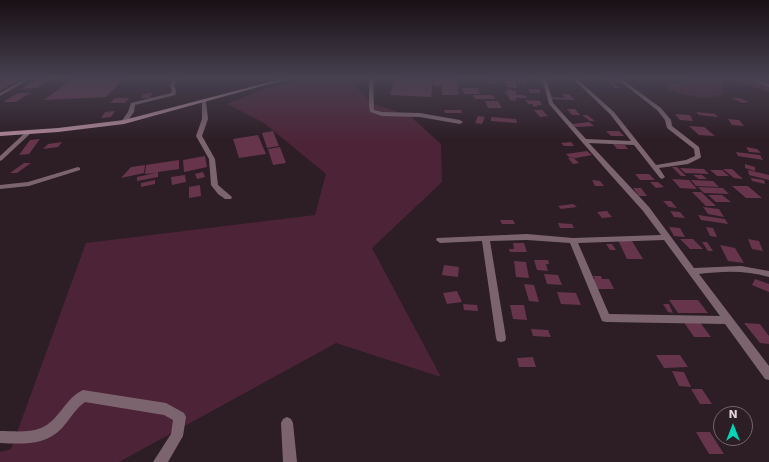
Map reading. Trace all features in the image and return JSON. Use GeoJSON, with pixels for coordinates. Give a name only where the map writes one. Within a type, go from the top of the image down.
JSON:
{"type":"FeatureCollection","features":[{"type":"Feature","properties":{"kind":"main road"},"geometry":{"type":"LineString","coordinates":[[0,134],[85,128],[124,122],[209,100]]}},
{"type":"Feature","properties":{"kind":"street"},"geometry":{"type":"LineString","coordinates":[[124,122],[131,112],[133,104],[151,100]]}},
{"type":"Feature","properties":{"kind":"street"},"geometry":{"type":"LineString","coordinates":[[372,100],[372,111],[382,114],[420,115],[460,122]]}},
{"type":"Feature","properties":{"kind":"street"},"geometry":{"type":"LineString","coordinates":[[550,100],[551,103],[615,178],[646,209],[769,375]]}},
{"type":"Feature","properties":{"kind":"street"},"geometry":{"type":"LineString","coordinates":[[597,100],[612,113],[662,177]]}},
{"type":"Feature","properties":{"kind":"street"},"geometry":{"type":"LineString","coordinates":[[647,100],[659,109],[668,120],[669,127],[697,148],[698,157],[688,162],[654,167]]}},
{"type":"Feature","properties":{"kind":"street"},"geometry":{"type":"LineString","coordinates":[[204,101],[205,119],[199,136],[212,159],[214,186],[217,191],[228,197]]}},
{"type":"Feature","properties":{"kind":"street"},"geometry":{"type":"LineString","coordinates":[[0,159],[29,132]]}},
{"type":"Feature","properties":{"kind":"street"},"geometry":{"type":"LineString","coordinates":[[584,141],[634,142]]}},
{"type":"Feature","properties":{"kind":"street"},"geometry":{"type":"LineString","coordinates":[[0,187],[29,184],[78,169]]}},
{"type":"Feature","properties":{"kind":"street"},"geometry":{"type":"LineString","coordinates":[[440,240],[527,237],[573,241],[667,237]]}},
{"type":"Feature","properties":{"kind":"street"},"geometry":{"type":"LineString","coordinates":[[486,239],[501,338]]}},
{"type":"Feature","properties":{"kind":"street"},"geometry":{"type":"LineString","coordinates":[[573,241],[583,260],[590,281],[606,318],[728,320]]}},
{"type":"Feature","properties":{"kind":"street"},"geometry":{"type":"LineString","coordinates":[[692,271],[734,269],[762,271],[769,274]]}},
{"type":"Feature","properties":{"kind":"street"},"geometry":{"type":"LineString","coordinates":[[0,437],[34,436],[48,431],[76,401],[83,396],[166,408],[180,417],[177,436],[160,462]]}},
{"type":"Feature","properties":{"kind":"street"},"geometry":{"type":"LineString","coordinates":[[287,423],[290,462]]}},
{"type":"Feature","properties":{"kind":"shaded area"},"geometry":{"type":"Polygon","coordinates":[[[238,100],[369,100],[374,104],[410,116],[441,144],[442,182],[372,248],[441,377],[336,343],[119,462],[0,462],[0,452],[11,449],[86,243],[315,215],[326,174],[264,123],[227,104],[238,100]]]}},
{"type":"Feature","properties":{"kind":"building"},"geometry":{"type":"Polygon","coordinates":[[[7,100],[20,100],[16,102],[3,102],[7,100]]]}},
{"type":"Feature","properties":{"kind":"building"},"geometry":{"type":"Polygon","coordinates":[[[113,100],[128,100],[125,103],[110,103],[113,100]]]}},
{"type":"Feature","properties":{"kind":"building"},"geometry":{"type":"Polygon","coordinates":[[[526,100],[540,101],[542,105],[537,105],[537,107],[533,106],[532,104],[528,104],[526,100]]]}},
{"type":"Feature","properties":{"kind":"building"},"geometry":{"type":"Polygon","coordinates":[[[735,100],[743,100],[749,102],[742,103],[735,100]]]}},
{"type":"Feature","properties":{"kind":"building"},"geometry":{"type":"Polygon","coordinates":[[[485,101],[498,101],[502,108],[488,108],[485,101]]]}},
{"type":"Feature","properties":{"kind":"building"},"geometry":{"type":"Polygon","coordinates":[[[567,109],[575,109],[580,115],[572,115],[567,109]]]}},
{"type":"Feature","properties":{"kind":"building"},"geometry":{"type":"Polygon","coordinates":[[[444,110],[461,110],[462,113],[445,113],[444,110]]]}},
{"type":"Feature","properties":{"kind":"building"},"geometry":{"type":"Polygon","coordinates":[[[534,110],[542,110],[548,116],[540,117],[534,110]]]}},
{"type":"Feature","properties":{"kind":"building"},"geometry":{"type":"Polygon","coordinates":[[[115,111],[111,117],[101,118],[105,112],[115,111]]]}},
{"type":"Feature","properties":{"kind":"building"},"geometry":{"type":"Polygon","coordinates":[[[696,112],[715,114],[718,117],[699,115],[696,112]]]}},
{"type":"Feature","properties":{"kind":"building"},"geometry":{"type":"Polygon","coordinates":[[[675,114],[690,115],[693,121],[680,120],[675,114]]]}},
{"type":"Feature","properties":{"kind":"building"},"geometry":{"type":"Polygon","coordinates":[[[582,115],[587,115],[595,121],[590,121],[582,115]]]}},
{"type":"Feature","properties":{"kind":"building"},"geometry":{"type":"Polygon","coordinates":[[[478,116],[485,117],[482,124],[475,123],[478,116]]]}},
{"type":"Feature","properties":{"kind":"building"},"geometry":{"type":"Polygon","coordinates":[[[491,117],[516,119],[517,123],[491,121],[491,117]]]}},
{"type":"Feature","properties":{"kind":"building"},"geometry":{"type":"Polygon","coordinates":[[[728,119],[739,120],[744,126],[732,125],[728,119]]]}},
{"type":"Feature","properties":{"kind":"building"},"geometry":{"type":"Polygon","coordinates":[[[589,122],[594,126],[576,127],[572,124],[589,122]]]}},
{"type":"Feature","properties":{"kind":"building"},"geometry":{"type":"Polygon","coordinates":[[[689,126],[704,127],[715,136],[699,135],[689,126]]]}},
{"type":"Feature","properties":{"kind":"building"},"geometry":{"type":"Polygon","coordinates":[[[273,131],[279,146],[267,148],[262,133],[273,131]]]}},
{"type":"Feature","properties":{"kind":"building"},"geometry":{"type":"Polygon","coordinates":[[[606,131],[619,131],[624,136],[611,136],[606,131]]]}},
{"type":"Feature","properties":{"kind":"building"},"geometry":{"type":"Polygon","coordinates":[[[258,135],[266,154],[239,158],[233,139],[258,135]]]}},
{"type":"Feature","properties":{"kind":"building"},"geometry":{"type":"Polygon","coordinates":[[[40,139],[29,154],[19,155],[30,140],[40,139]]]}},
{"type":"Feature","properties":{"kind":"building"},"geometry":{"type":"Polygon","coordinates":[[[62,142],[58,147],[43,149],[48,144],[62,142]]]}},
{"type":"Feature","properties":{"kind":"building"},"geometry":{"type":"Polygon","coordinates":[[[571,142],[574,146],[564,146],[561,143],[571,142]]]}},
{"type":"Feature","properties":{"kind":"building"},"geometry":{"type":"Polygon","coordinates":[[[613,144],[625,145],[628,149],[617,149],[613,144]]]}},
{"type":"Feature","properties":{"kind":"building"},"geometry":{"type":"Polygon","coordinates":[[[280,147],[286,163],[273,165],[268,149],[280,147]]]}},
{"type":"Feature","properties":{"kind":"building"},"geometry":{"type":"Polygon","coordinates":[[[746,147],[757,149],[761,153],[749,152],[746,147]]]}},
{"type":"Feature","properties":{"kind":"building"},"geometry":{"type":"Polygon","coordinates":[[[587,151],[592,155],[576,158],[569,157],[566,154],[587,151]]]}},
{"type":"Feature","properties":{"kind":"building"},"geometry":{"type":"Polygon","coordinates":[[[736,152],[760,155],[763,160],[738,156],[736,152]]]}},
{"type":"Feature","properties":{"kind":"building"},"geometry":{"type":"Polygon","coordinates":[[[205,156],[207,167],[184,172],[183,160],[205,156]]]}},
{"type":"Feature","properties":{"kind":"building"},"geometry":{"type":"Polygon","coordinates":[[[573,157],[579,163],[573,164],[568,158],[573,157]]]}},
{"type":"Feature","properties":{"kind":"building"},"geometry":{"type":"Polygon","coordinates":[[[179,160],[179,169],[158,172],[158,177],[137,181],[137,177],[156,173],[145,174],[146,165],[179,160]]]}},
{"type":"Feature","properties":{"kind":"building"},"geometry":{"type":"Polygon","coordinates":[[[24,163],[31,163],[17,173],[10,173],[24,163]]]}},
{"type":"Feature","properties":{"kind":"building"},"geometry":{"type":"Polygon","coordinates":[[[745,164],[755,167],[755,171],[745,168],[745,164]]]}},
{"type":"Feature","properties":{"kind":"building"},"geometry":{"type":"Polygon","coordinates":[[[145,165],[144,173],[121,178],[131,167],[145,165]]]}},
{"type":"Feature","properties":{"kind":"building"},"geometry":{"type":"Polygon","coordinates":[[[672,167],[677,167],[686,176],[681,176],[672,167]]]}},
{"type":"Feature","properties":{"kind":"building"},"geometry":{"type":"Polygon","coordinates":[[[680,168],[704,169],[709,174],[685,173],[680,168]]]}},
{"type":"Feature","properties":{"kind":"building"},"geometry":{"type":"Polygon","coordinates":[[[723,169],[732,169],[743,179],[734,178],[723,169]]]}},
{"type":"Feature","properties":{"kind":"building"},"geometry":{"type":"Polygon","coordinates":[[[710,170],[722,170],[729,176],[717,176],[710,170]]]}},
{"type":"Feature","properties":{"kind":"building"},"geometry":{"type":"Polygon","coordinates":[[[748,170],[769,175],[769,180],[749,175],[748,170]]]}},
{"type":"Feature","properties":{"kind":"building"},"geometry":{"type":"Polygon","coordinates":[[[203,172],[205,177],[197,179],[195,174],[203,172]]]}},
{"type":"Feature","properties":{"kind":"building"},"geometry":{"type":"Polygon","coordinates":[[[635,174],[649,174],[655,180],[640,180],[635,174]]]}},
{"type":"Feature","properties":{"kind":"building"},"geometry":{"type":"Polygon","coordinates":[[[185,175],[186,182],[172,185],[171,177],[185,175]]]}},
{"type":"Feature","properties":{"kind":"building"},"geometry":{"type":"Polygon","coordinates":[[[693,175],[702,175],[707,179],[699,179],[693,175]]]}},
{"type":"Feature","properties":{"kind":"building"},"geometry":{"type":"Polygon","coordinates":[[[751,178],[764,180],[765,184],[752,181],[751,178]]]}},
{"type":"Feature","properties":{"kind":"building"},"geometry":{"type":"Polygon","coordinates":[[[672,179],[689,180],[697,189],[680,188],[672,179]]]}},
{"type":"Feature","properties":{"kind":"building"},"geometry":{"type":"Polygon","coordinates":[[[155,180],[155,184],[141,187],[141,183],[155,180]]]}},
{"type":"Feature","properties":{"kind":"building"},"geometry":{"type":"Polygon","coordinates":[[[592,180],[600,181],[604,186],[595,186],[592,180]]]}},
{"type":"Feature","properties":{"kind":"building"},"geometry":{"type":"Polygon","coordinates":[[[691,180],[713,181],[719,187],[696,186],[691,180]]]}},
{"type":"Feature","properties":{"kind":"building"},"geometry":{"type":"Polygon","coordinates":[[[650,182],[658,182],[664,187],[656,188],[650,182]]]}},
{"type":"Feature","properties":{"kind":"building"},"geometry":{"type":"Polygon","coordinates":[[[200,185],[201,196],[189,198],[189,187],[200,185]]]}},
{"type":"Feature","properties":{"kind":"building"},"geometry":{"type":"Polygon","coordinates":[[[732,186],[748,186],[762,198],[746,198],[732,186]]]}},
{"type":"Feature","properties":{"kind":"building"},"geometry":{"type":"Polygon","coordinates":[[[698,187],[723,188],[729,194],[704,193],[698,187]]]}},
{"type":"Feature","properties":{"kind":"building"},"geometry":{"type":"Polygon","coordinates":[[[633,188],[641,188],[647,196],[639,196],[633,188]]]}},
{"type":"Feature","properties":{"kind":"building"},"geometry":{"type":"Polygon","coordinates":[[[692,192],[701,192],[716,206],[706,206],[692,192]]]}},
{"type":"Feature","properties":{"kind":"building"},"geometry":{"type":"Polygon","coordinates":[[[708,195],[722,195],[731,202],[716,202],[708,195]]]}},
{"type":"Feature","properties":{"kind":"building"},"geometry":{"type":"Polygon","coordinates":[[[663,201],[671,201],[677,208],[669,207],[663,201]]]}},
{"type":"Feature","properties":{"kind":"building"},"geometry":{"type":"Polygon","coordinates":[[[573,204],[577,207],[561,209],[558,206],[573,204]]]}},
{"type":"Feature","properties":{"kind":"building"},"geometry":{"type":"Polygon","coordinates":[[[703,207],[719,209],[724,217],[708,214],[703,207]]]}},
{"type":"Feature","properties":{"kind":"building"},"geometry":{"type":"Polygon","coordinates":[[[607,211],[612,217],[602,218],[597,212],[607,211]]]}},
{"type":"Feature","properties":{"kind":"building"},"geometry":{"type":"Polygon","coordinates":[[[670,211],[680,212],[685,218],[674,217],[670,211]]]}},
{"type":"Feature","properties":{"kind":"building"},"geometry":{"type":"Polygon","coordinates":[[[698,215],[725,219],[728,224],[701,220],[698,215]]]}},
{"type":"Feature","properties":{"kind":"building"},"geometry":{"type":"Polygon","coordinates":[[[500,220],[513,220],[515,224],[502,224],[500,220]]]}},
{"type":"Feature","properties":{"kind":"building"},"geometry":{"type":"Polygon","coordinates":[[[558,223],[572,224],[574,228],[560,228],[558,223]]]}},
{"type":"Feature","properties":{"kind":"building"},"geometry":{"type":"Polygon","coordinates":[[[669,227],[680,228],[685,237],[674,236],[669,227]]]}},
{"type":"Feature","properties":{"kind":"building"},"geometry":{"type":"Polygon","coordinates":[[[706,227],[713,228],[717,237],[710,236],[706,227]]]}},
{"type":"Feature","properties":{"kind":"building"},"geometry":{"type":"Polygon","coordinates":[[[680,239],[693,239],[703,249],[690,249],[680,239]]]}},
{"type":"Feature","properties":{"kind":"building"},"geometry":{"type":"Polygon","coordinates":[[[748,239],[759,241],[763,251],[752,249],[748,239]]]}},
{"type":"Feature","properties":{"kind":"building"},"geometry":{"type":"Polygon","coordinates":[[[618,240],[632,241],[643,259],[627,259],[618,240]]]}},
{"type":"Feature","properties":{"kind":"building"},"geometry":{"type":"Polygon","coordinates":[[[702,242],[707,242],[713,251],[708,251],[702,242]]]}},
{"type":"Feature","properties":{"kind":"building"},"geometry":{"type":"Polygon","coordinates":[[[513,243],[524,243],[527,252],[510,252],[509,249],[514,249],[513,243]]]}},
{"type":"Feature","properties":{"kind":"building"},"geometry":{"type":"Polygon","coordinates":[[[606,244],[612,244],[616,250],[610,250],[606,244]]]}},
{"type":"Feature","properties":{"kind":"building"},"geometry":{"type":"Polygon","coordinates":[[[720,245],[735,248],[744,263],[728,261],[720,245]]]}},
{"type":"Feature","properties":{"kind":"building"},"geometry":{"type":"Polygon","coordinates":[[[534,260],[548,260],[549,264],[546,264],[548,271],[537,270],[534,260]]]}},
{"type":"Feature","properties":{"kind":"building"},"geometry":{"type":"Polygon","coordinates":[[[514,261],[526,262],[529,278],[516,277],[514,261]]]}},
{"type":"Feature","properties":{"kind":"building"},"geometry":{"type":"Polygon","coordinates":[[[444,265],[459,267],[458,277],[442,275],[444,265]]]}},
{"type":"Feature","properties":{"kind":"building"},"geometry":{"type":"Polygon","coordinates":[[[544,274],[558,275],[562,285],[547,284],[544,274]]]}},
{"type":"Feature","properties":{"kind":"building"},"geometry":{"type":"Polygon","coordinates":[[[593,276],[601,276],[602,279],[609,279],[614,289],[594,289],[588,279],[595,279],[593,276]]]}},
{"type":"Feature","properties":{"kind":"building"},"geometry":{"type":"Polygon","coordinates":[[[755,279],[769,284],[769,292],[752,285],[755,279]]]}},
{"type":"Feature","properties":{"kind":"building"},"geometry":{"type":"Polygon","coordinates":[[[524,284],[534,285],[539,302],[529,301],[524,284]]]}},
{"type":"Feature","properties":{"kind":"building"},"geometry":{"type":"Polygon","coordinates":[[[457,291],[462,302],[447,304],[443,293],[457,291]]]}},
{"type":"Feature","properties":{"kind":"building"},"geometry":{"type":"Polygon","coordinates":[[[557,292],[576,293],[581,305],[561,304],[557,292]]]}},
{"type":"Feature","properties":{"kind":"building"},"geometry":{"type":"Polygon","coordinates":[[[669,300],[698,300],[708,313],[678,313],[669,300]]]}},
{"type":"Feature","properties":{"kind":"building"},"geometry":{"type":"Polygon","coordinates":[[[463,304],[477,305],[478,311],[464,310],[463,304]]]}},
{"type":"Feature","properties":{"kind":"building"},"geometry":{"type":"Polygon","coordinates":[[[663,304],[669,304],[673,313],[668,312],[663,304]]]}},
{"type":"Feature","properties":{"kind":"building"},"geometry":{"type":"Polygon","coordinates":[[[510,305],[524,305],[527,320],[513,319],[510,305]]]}},
{"type":"Feature","properties":{"kind":"building"},"geometry":{"type":"Polygon","coordinates":[[[683,321],[699,321],[711,337],[694,337],[683,321]]]}},
{"type":"Feature","properties":{"kind":"building"},"geometry":{"type":"Polygon","coordinates":[[[744,323],[760,324],[769,336],[769,344],[760,343],[744,323]]]}},
{"type":"Feature","properties":{"kind":"building"},"geometry":{"type":"Polygon","coordinates":[[[531,329],[548,330],[551,337],[533,336],[531,329]]]}},
{"type":"Feature","properties":{"kind":"building"},"geometry":{"type":"Polygon","coordinates":[[[656,355],[680,355],[688,367],[664,368],[656,355]]]}},
{"type":"Feature","properties":{"kind":"building"},"geometry":{"type":"Polygon","coordinates":[[[533,357],[536,367],[519,367],[517,358],[533,357]]]}},
{"type":"Feature","properties":{"kind":"building"},"geometry":{"type":"Polygon","coordinates":[[[672,371],[684,372],[691,387],[679,386],[672,371]]]}},
{"type":"Feature","properties":{"kind":"building"},"geometry":{"type":"Polygon","coordinates":[[[691,389],[702,389],[712,404],[700,404],[691,389]]]}},
{"type":"Feature","properties":{"kind":"building"},"geometry":{"type":"Polygon","coordinates":[[[696,432],[710,432],[713,437],[713,446],[719,446],[724,454],[709,454],[696,432]]]}}]}
